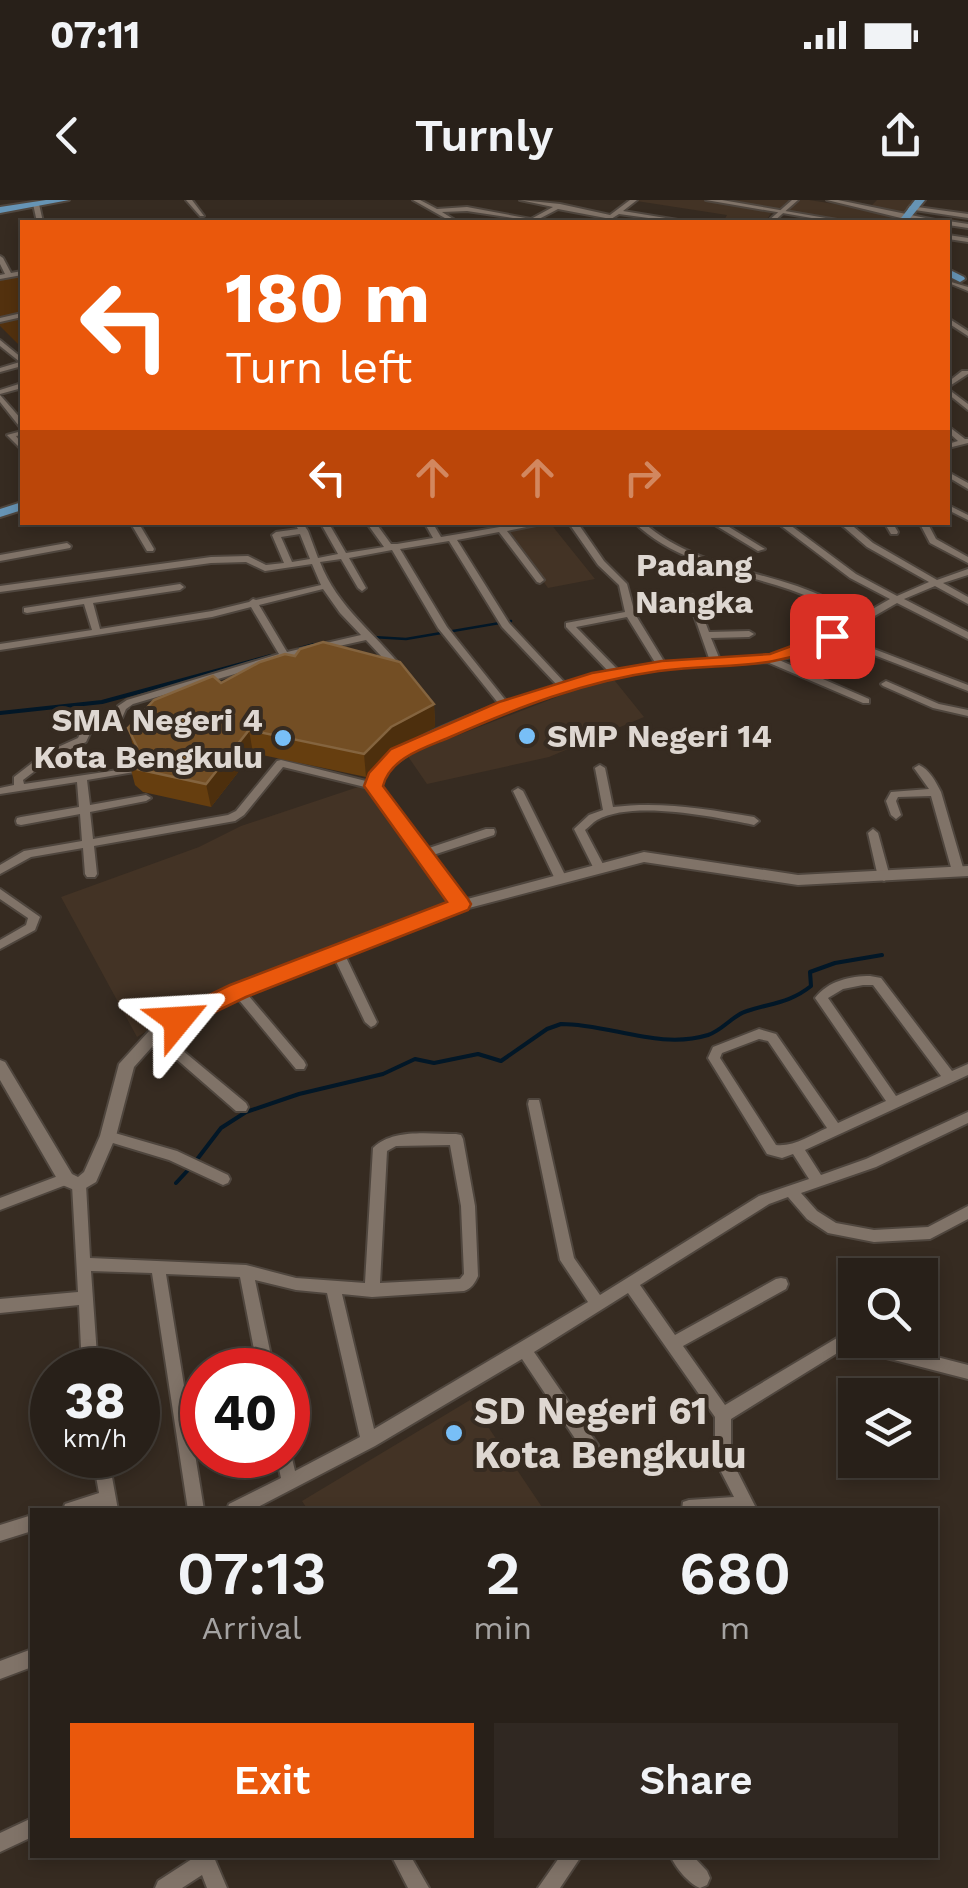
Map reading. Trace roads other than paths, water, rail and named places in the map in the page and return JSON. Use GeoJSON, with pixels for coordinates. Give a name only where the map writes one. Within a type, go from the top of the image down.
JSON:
{"type":"FeatureCollection","features":[{"type":"Feature","properties":{"kind":"main road"},"geometry":{"type":"LineString","coordinates":[[6,208],[64,200]]}},
{"type":"Feature","properties":{"kind":"main road"},"geometry":{"type":"LineString","coordinates":[[906,216],[920,200]]}},
{"type":"Feature","properties":{"kind":"street"},"geometry":{"type":"LineString","coordinates":[[189,200],[202,215]]}},
{"type":"Feature","properties":{"kind":"street"},"geometry":{"type":"LineString","coordinates":[[416,200],[452,220]]}},
{"type":"Feature","properties":{"kind":"street"},"geometry":{"type":"LineString","coordinates":[[523,200],[610,210]]}},
{"type":"Feature","properties":{"kind":"street"},"geometry":{"type":"LineString","coordinates":[[561,203],[608,218],[634,200]]}},
{"type":"Feature","properties":{"kind":"street"},"geometry":{"type":"LineString","coordinates":[[708,200],[832,220]]}},
{"type":"Feature","properties":{"kind":"street"},"geometry":{"type":"LineString","coordinates":[[772,220],[795,200]]}},
{"type":"Feature","properties":{"kind":"street"},"geometry":{"type":"LineString","coordinates":[[830,200],[906,216],[968,216]]}},
{"type":"Feature","properties":{"kind":"street"},"geometry":{"type":"LineString","coordinates":[[536,220],[561,203]]}},
{"type":"Feature","properties":{"kind":"street"},"geometry":{"type":"LineString","coordinates":[[436,211],[467,209],[529,220]]}},
{"type":"Feature","properties":{"kind":"street"},"geometry":{"type":"LineString","coordinates":[[620,212],[674,220]]}},
{"type":"Feature","properties":{"kind":"street"},"geometry":{"type":"LineString","coordinates":[[0,258],[10,275]]}},
{"type":"Feature","properties":{"kind":"street"},"geometry":{"type":"LineString","coordinates":[[0,277],[20,273]]}},
{"type":"Feature","properties":{"kind":"street"},"geometry":{"type":"LineString","coordinates":[[951,323],[968,323]]}},
{"type":"Feature","properties":{"kind":"street"},"geometry":{"type":"LineString","coordinates":[[951,323],[968,334]]}},
{"type":"Feature","properties":{"kind":"street"},"geometry":{"type":"LineString","coordinates":[[0,342],[20,361]]}},
{"type":"Feature","properties":{"kind":"street"},"geometry":{"type":"LineString","coordinates":[[950,390],[968,408]]}},
{"type":"Feature","properties":{"kind":"street"},"geometry":{"type":"LineString","coordinates":[[0,395],[20,421]]}},
{"type":"Feature","properties":{"kind":"street"},"geometry":{"type":"LineString","coordinates":[[0,438],[20,434]]}},
{"type":"Feature","properties":{"kind":"street"},"geometry":{"type":"LineString","coordinates":[[12,436],[20,446]]}},
{"type":"Feature","properties":{"kind":"street"},"geometry":{"type":"LineString","coordinates":[[136,525],[150,550]]}},
{"type":"Feature","properties":{"kind":"street"},"geometry":{"type":"LineString","coordinates":[[326,525],[362,588]]}},
{"type":"Feature","properties":{"kind":"street"},"geometry":{"type":"LineString","coordinates":[[373,525],[392,546],[446,632],[506,706]]}},
{"type":"Feature","properties":{"kind":"street"},"geometry":{"type":"LineString","coordinates":[[430,525],[438,540]]}},
{"type":"Feature","properties":{"kind":"street"},"geometry":{"type":"LineString","coordinates":[[479,525],[485,532]]}},
{"type":"Feature","properties":{"kind":"street"},"geometry":{"type":"LineString","coordinates":[[0,589],[211,560],[248,559],[265,568],[289,566],[525,525]]}},
{"type":"Feature","properties":{"kind":"street"},"geometry":{"type":"LineString","coordinates":[[574,525],[600,562],[621,581],[630,614],[662,666]]}},
{"type":"Feature","properties":{"kind":"street"},"geometry":{"type":"LineString","coordinates":[[641,525],[671,546],[864,619]]}},
{"type":"Feature","properties":{"kind":"street"},"geometry":{"type":"LineString","coordinates":[[719,525],[761,549]]}},
{"type":"Feature","properties":{"kind":"street"},"geometry":{"type":"LineString","coordinates":[[784,525],[853,576],[968,636]]}},
{"type":"Feature","properties":{"kind":"street"},"geometry":{"type":"LineString","coordinates":[[846,525],[870,545],[968,601]]}},
{"type":"Feature","properties":{"kind":"street"},"geometry":{"type":"LineString","coordinates":[[924,525],[934,541],[968,560]]}},
{"type":"Feature","properties":{"kind":"street"},"geometry":{"type":"LineString","coordinates":[[289,566],[276,536],[301,527],[326,586],[363,635],[379,645],[413,687]]}},
{"type":"Feature","properties":{"kind":"street"},"geometry":{"type":"LineString","coordinates":[[501,530],[540,580]]}},
{"type":"Feature","properties":{"kind":"street"},"geometry":{"type":"LineString","coordinates":[[452,538],[502,622],[564,687]]}},
{"type":"Feature","properties":{"kind":"street"},"geometry":{"type":"LineString","coordinates":[[0,558],[67,546]]}},
{"type":"Feature","properties":{"kind":"street"},"geometry":{"type":"LineString","coordinates":[[373,786],[376,777],[398,753],[506,706],[615,672],[770,660],[798,652],[898,599],[968,572]]}},
{"type":"Feature","properties":{"kind":"street"},"geometry":{"type":"LineString","coordinates":[[60,582],[61,604]]}},
{"type":"Feature","properties":{"kind":"street"},"geometry":{"type":"LineString","coordinates":[[0,647],[212,614],[326,586]]}},
{"type":"Feature","properties":{"kind":"street"},"geometry":{"type":"LineString","coordinates":[[27,610],[180,587]]}},
{"type":"Feature","properties":{"kind":"street"},"geometry":{"type":"LineString","coordinates":[[692,598],[716,663]]}},
{"type":"Feature","properties":{"kind":"street"},"geometry":{"type":"LineString","coordinates":[[88,601],[97,633]]}},
{"type":"Feature","properties":{"kind":"street"},"geometry":{"type":"LineString","coordinates":[[253,602],[296,673]]}},
{"type":"Feature","properties":{"kind":"street"},"geometry":{"type":"LineString","coordinates":[[615,672],[569,625],[630,614]]}},
{"type":"Feature","properties":{"kind":"street"},"geometry":{"type":"LineString","coordinates":[[706,635],[748,634]]}},
{"type":"Feature","properties":{"kind":"street"},"geometry":{"type":"LineString","coordinates":[[20,788],[18,779],[30,767],[53,751],[82,740],[89,725],[119,716],[120,708],[130,702],[363,635]]}},
{"type":"Feature","properties":{"kind":"street"},"geometry":{"type":"LineString","coordinates":[[832,636],[968,688]]}},
{"type":"Feature","properties":{"kind":"street"},"geometry":{"type":"LineString","coordinates":[[833,672],[873,652]]}},
{"type":"Feature","properties":{"kind":"street"},"geometry":{"type":"LineString","coordinates":[[770,660],[866,701]]}},
{"type":"Feature","properties":{"kind":"street"},"geometry":{"type":"LineString","coordinates":[[931,704],[947,682]]}},
{"type":"Feature","properties":{"kind":"street"},"geometry":{"type":"LineString","coordinates":[[886,684],[931,704],[968,713]]}},
{"type":"Feature","properties":{"kind":"street"},"geometry":{"type":"LineString","coordinates":[[436,715],[447,729]]}},
{"type":"Feature","properties":{"kind":"street"},"geometry":{"type":"LineString","coordinates":[[0,870],[28,854],[237,815],[282,762],[373,786],[460,904]]}},
{"type":"Feature","properties":{"kind":"street"},"geometry":{"type":"LineString","coordinates":[[600,768],[609,812]]}},
{"type":"Feature","properties":{"kind":"street"},"geometry":{"type":"LineString","coordinates":[[0,1204],[90,1177],[108,1136],[127,1064],[155,1034],[238,991],[460,904],[644,856],[798,880],[963,871],[936,792],[919,768]]}},
{"type":"Feature","properties":{"kind":"street"},"geometry":{"type":"LineString","coordinates":[[0,790],[134,769]]}},
{"type":"Feature","properties":{"kind":"street"},"geometry":{"type":"LineString","coordinates":[[82,778],[91,874]]}},
{"type":"Feature","properties":{"kind":"street"},"geometry":{"type":"LineString","coordinates":[[518,791],[560,877]]}},
{"type":"Feature","properties":{"kind":"street"},"geometry":{"type":"LineString","coordinates":[[896,815],[891,801],[894,794],[936,792]]}},
{"type":"Feature","properties":{"kind":"street"},"geometry":{"type":"LineString","coordinates":[[21,821],[146,798]]}},
{"type":"Feature","properties":{"kind":"street"},"geometry":{"type":"LineString","coordinates":[[598,866],[578,828],[585,821],[609,812],[673,808],[754,821]]}},
{"type":"Feature","properties":{"kind":"street"},"geometry":{"type":"LineString","coordinates":[[423,854],[490,832]]}},
{"type":"Feature","properties":{"kind":"street"},"geometry":{"type":"LineString","coordinates":[[873,833],[884,877]]}},
{"type":"Feature","properties":{"kind":"street"},"geometry":{"type":"LineString","coordinates":[[0,892],[34,918],[31,927],[0,945]]}},
{"type":"Feature","properties":{"kind":"street"},"geometry":{"type":"LineString","coordinates":[[338,953],[372,1022]]}},
{"type":"Feature","properties":{"kind":"street"},"geometry":{"type":"LineString","coordinates":[[894,1103],[820,998],[827,991],[867,979],[877,982],[949,1077]]}},
{"type":"Feature","properties":{"kind":"street"},"geometry":{"type":"LineString","coordinates":[[238,991],[300,1065]]}},
{"type":"Feature","properties":{"kind":"street"},"geometry":{"type":"LineString","coordinates":[[155,1034],[241,1107]]}},
{"type":"Feature","properties":{"kind":"street"},"geometry":{"type":"LineString","coordinates":[[836,1130],[772,1037],[758,1034],[717,1050],[714,1058],[772,1150],[782,1152],[836,1130],[968,1068]]}},
{"type":"Feature","properties":{"kind":"street"},"geometry":{"type":"LineString","coordinates":[[0,1066],[73,1182],[86,1264],[89,1348]]}},
{"type":"Feature","properties":{"kind":"street"},"geometry":{"type":"LineString","coordinates":[[534,1104],[567,1260],[597,1304]]}},
{"type":"Feature","properties":{"kind":"street"},"geometry":{"type":"LineString","coordinates":[[239,1508],[370,1441],[631,1285],[764,1200],[872,1164],[968,1118]]}},
{"type":"Feature","properties":{"kind":"street"},"geometry":{"type":"LineString","coordinates":[[108,1136],[172,1156],[222,1179]]}},
{"type":"Feature","properties":{"kind":"street"},"geometry":{"type":"LineString","coordinates":[[86,1264],[246,1272],[372,1290],[464,1284],[470,1280],[468,1206],[456,1139],[390,1142],[380,1148],[372,1290]]}},
{"type":"Feature","properties":{"kind":"street"},"geometry":{"type":"LineString","coordinates":[[796,1148],[818,1182]]}},
{"type":"Feature","properties":{"kind":"street"},"geometry":{"type":"LineString","coordinates":[[792,1190],[812,1215],[833,1229],[874,1236],[930,1233],[968,1212]]}},
{"type":"Feature","properties":{"kind":"street"},"geometry":{"type":"LineString","coordinates":[[158,1267],[196,1508]]}},
{"type":"Feature","properties":{"kind":"street"},"geometry":{"type":"LineString","coordinates":[[246,1272],[262,1348]]}},
{"type":"Feature","properties":{"kind":"street"},"geometry":{"type":"LineString","coordinates":[[672,1344],[781,1284]]}},
{"type":"Feature","properties":{"kind":"street"},"geometry":{"type":"LineString","coordinates":[[631,1285],[724,1415],[722,1460],[747,1507],[689,1508]]}},
{"type":"Feature","properties":{"kind":"street"},"geometry":{"type":"LineString","coordinates":[[333,1287],[370,1441]]}},
{"type":"Feature","properties":{"kind":"street"},"geometry":{"type":"LineString","coordinates":[[0,1306],[86,1298]]}},
{"type":"Feature","properties":{"kind":"street"},"geometry":{"type":"LineString","coordinates":[[724,1415],[837,1345],[867,1346],[968,1372]]}},
{"type":"Feature","properties":{"kind":"street"},"geometry":{"type":"LineString","coordinates":[[524,1350],[592,1450]]}},
{"type":"Feature","properties":{"kind":"street"},"geometry":{"type":"LineString","coordinates":[[104,1478],[108,1504]]}},
{"type":"Feature","properties":{"kind":"street"},"geometry":{"type":"LineString","coordinates":[[0,1533],[30,1523]]}},
{"type":"Feature","properties":{"kind":"street"},"geometry":{"type":"LineString","coordinates":[[0,1670],[30,1659]]}},
{"type":"Feature","properties":{"kind":"street"},"geometry":{"type":"LineString","coordinates":[[0,1843],[30,1828]]}},
{"type":"Feature","properties":{"kind":"street"},"geometry":{"type":"LineString","coordinates":[[166,1888],[205,1858],[218,1888]]}},
{"type":"Feature","properties":{"kind":"street"},"geometry":{"type":"LineString","coordinates":[[401,1858],[419,1888]]}},
{"type":"Feature","properties":{"kind":"street"},"geometry":{"type":"LineString","coordinates":[[548,1888],[571,1858]]}},
{"type":"Feature","properties":{"kind":"street"},"geometry":{"type":"LineString","coordinates":[[683,1858],[700,1878]]}},
{"type":"Feature","properties":{"kind":"waterway"},"geometry":{"type":"LineString","coordinates":[[373,637],[406,639],[511,621]]}},
{"type":"Feature","properties":{"kind":"waterway"},"geometry":{"type":"LineString","coordinates":[[299,649],[314,645]]}},
{"type":"Feature","properties":{"kind":"waterway"},"geometry":{"type":"LineString","coordinates":[[304,648],[315,645]]}},
{"type":"Feature","properties":{"kind":"waterway"},"geometry":{"type":"LineString","coordinates":[[0,713],[102,702],[271,656]]}},
{"type":"Feature","properties":{"kind":"waterway"},"geometry":{"type":"LineString","coordinates":[[195,1162],[221,1128],[246,1112],[299,1094],[383,1074],[415,1059],[434,1063],[478,1054],[501,1061],[547,1029],[561,1024],[671,1040],[708,1035],[742,1013],[803,992],[811,986],[810,972],[835,963],[882,955]]}},
{"type":"Feature","properties":{"kind":"waterway"},"geometry":{"type":"LineString","coordinates":[[176,1183],[189,1169]]}},
{"type":"Feature","properties":{"kind":"place","name":"SMP Negeri 14"},"geometry":{"type":"Point","coordinates":[527,736]}},
{"type":"Feature","properties":{"kind":"place","name":"SMA Negeri 4 Kota Bengkulu"},"geometry":{"type":"Point","coordinates":[283,738]}},
{"type":"Feature","properties":{"kind":"place","name":"SD Negeri 61 Kota Bengkulu"},"geometry":{"type":"Point","coordinates":[454,1433]}},
{"type":"Feature","properties":{"kind":"district","name":"Padang Nangka"},"geometry":{"type":"Point","coordinates":[694,584]}}]}
